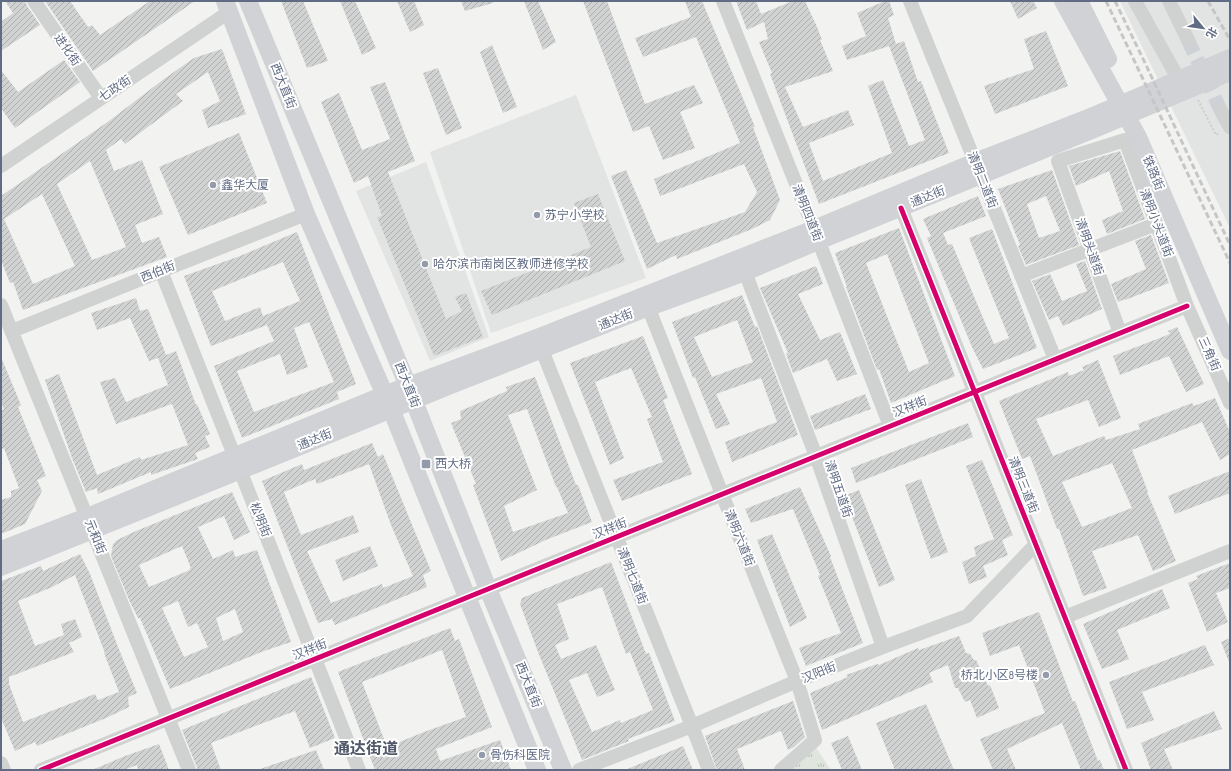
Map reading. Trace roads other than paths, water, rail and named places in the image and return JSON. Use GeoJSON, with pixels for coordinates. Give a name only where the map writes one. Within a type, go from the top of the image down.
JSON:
{"type":"FeatureCollection","features":[{"type":"Feature","properties":{"kind":"main road","name":"西大直街"},"geometry":{"type":"LineString","coordinates":[[248,1],[410,393],[488,589],[563,770]]}},
{"type":"Feature","properties":{"kind":"main road","name":"铁路街"},"geometry":{"type":"LineString","coordinates":[[1063,1],[1138,137],[1230,351]]}},
{"type":"Feature","properties":{"kind":"main road","name":"铁路街"},"geometry":{"type":"LineString","coordinates":[[1079,1],[1146,135],[1230,324]]}},
{"type":"Feature","properties":{"kind":"main road","name":"西大直街"},"geometry":{"type":"LineString","coordinates":[[227,6],[306,214],[387,402],[468,597],[537,770]]}},
{"type":"Feature","properties":{"kind":"main road"},"geometry":{"type":"LineString","coordinates":[[1186,84],[1230,58]]}},
{"type":"Feature","properties":{"kind":"main road"},"geometry":{"type":"LineString","coordinates":[[1186,84],[1230,72]]}},
{"type":"Feature","properties":{"kind":"main road","name":"通达街"},"geometry":{"type":"LineString","coordinates":[[1,567],[90,524],[387,402],[816,235],[1186,84]]}},
{"type":"Feature","properties":{"kind":"main road","name":"通达街"},"geometry":{"type":"LineString","coordinates":[[646,301],[745,272],[816,235],[901,208],[978,169]]}},
{"type":"Feature","properties":{"kind":"main road","name":"通达街"},"geometry":{"type":"LineString","coordinates":[[1,550],[90,524]]}},
{"type":"Feature","properties":{"kind":"street","name":"进化街"},"geometry":{"type":"LineString","coordinates":[[34,1],[101,98]]}},
{"type":"Feature","properties":{"kind":"street","name":"清明四道街"},"geometry":{"type":"LineString","coordinates":[[723,1],[890,426]]}},
{"type":"Feature","properties":{"kind":"street","name":"清明二道街"},"geometry":{"type":"LineString","coordinates":[[910,1],[1055,359]]}},
{"type":"Feature","properties":{"kind":"street"},"geometry":{"type":"LineString","coordinates":[[1135,1],[1186,84]]}},
{"type":"Feature","properties":{"kind":"street"},"geometry":{"type":"LineString","coordinates":[[1169,1],[1188,40]]}},
{"type":"Feature","properties":{"kind":"street","name":"七政街"},"geometry":{"type":"LineString","coordinates":[[3,161],[101,98],[227,6]]}},
{"type":"Feature","properties":{"kind":"street"},"geometry":{"type":"LineString","coordinates":[[1222,111],[1227,129]]}},
{"type":"Feature","properties":{"kind":"street","name":"清明小头道街"},"geometry":{"type":"LineString","coordinates":[[1058,161],[1125,140],[1187,306]]}},
{"type":"Feature","properties":{"kind":"street","name":"清明头道街"},"geometry":{"type":"LineString","coordinates":[[1058,161],[1120,333]]}},
{"type":"Feature","properties":{"kind":"street","name":"清明三道街"},"geometry":{"type":"LineString","coordinates":[[901,208],[1126,770]]}},
{"type":"Feature","properties":{"kind":"street","name":"西伯街"},"geometry":{"type":"LineString","coordinates":[[12,331],[306,214]]}},
{"type":"Feature","properties":{"kind":"street"},"geometry":{"type":"LineString","coordinates":[[1021,276],[1156,224]]}},
{"type":"Feature","properties":{"kind":"street","name":"松明街"},"geometry":{"type":"LineString","coordinates":[[161,271],[359,770]]}},
{"type":"Feature","properties":{"kind":"street","name":"清明五道街"},"geometry":{"type":"LineString","coordinates":[[745,272],[816,456],[883,647]]}},
{"type":"Feature","properties":{"kind":"street","name":"清明六道街"},"geometry":{"type":"LineString","coordinates":[[646,301],[797,681],[815,740],[781,770]]}},
{"type":"Feature","properties":{"kind":"street","name":"元和街"},"geometry":{"type":"LineString","coordinates":[[1,305],[189,770]]}},
{"type":"Feature","properties":{"kind":"street","name":"汉祥街"},"geometry":{"type":"LineString","coordinates":[[40,770],[1187,306]]}},
{"type":"Feature","properties":{"kind":"street","name":"三角街"},"geometry":{"type":"LineString","coordinates":[[1187,306],[1230,403]]}},
{"type":"Feature","properties":{"kind":"street","name":"清明七道街"},"geometry":{"type":"LineString","coordinates":[[539,344],[709,770]]}},
{"type":"Feature","properties":{"kind":"street","name":"汉阳街"},"geometry":{"type":"LineString","coordinates":[[579,770],[692,726],[797,681],[883,647],[968,616],[1036,544]]}},
{"type":"Feature","properties":{"kind":"street"},"geometry":{"type":"LineString","coordinates":[[1065,617],[1230,551]]}},
{"type":"Feature","properties":{"kind":"street"},"geometry":{"type":"LineString","coordinates":[[1,763],[4,770]]}},
{"type":"Feature","properties":{"kind":"tunnel"},"geometry":{"type":"LineString","coordinates":[[1188,40],[1221,111]]}},
{"type":"Feature","properties":{"kind":"railway"},"geometry":{"type":"LineString","coordinates":[[1106,1],[1230,263]]}},
{"type":"Feature","properties":{"kind":"railway"},"geometry":{"type":"LineString","coordinates":[[1115,1],[1230,245]]}},
{"type":"Feature","properties":{"kind":"railway"},"geometry":{"type":"LineString","coordinates":[[1208,1],[1230,40]]}},
{"type":"Feature","properties":{"kind":"place","name":"鑫华大厦"},"geometry":{"type":"Point","coordinates":[213,185]}},
{"type":"Feature","properties":{"kind":"place","name":"苏宁小学校"},"geometry":{"type":"Point","coordinates":[537,215]}},
{"type":"Feature","properties":{"kind":"place","name":"哈尔滨市南岗区教师进修学校"},"geometry":{"type":"Point","coordinates":[425,264]}},
{"type":"Feature","properties":{"kind":"place","name":"西大桥"},"geometry":{"type":"Point","coordinates":[426,464]}},
{"type":"Feature","properties":{"kind":"place","name":"桥北小区8号楼"},"geometry":{"type":"Point","coordinates":[1046,675]}},
{"type":"Feature","properties":{"kind":"place","name":"骨伤科医院"},"geometry":{"type":"Point","coordinates":[482,755]}},
{"type":"Feature","properties":{"kind":"district","name":"通达街道"},"geometry":{"type":"Point","coordinates":[366,749]}}]}
